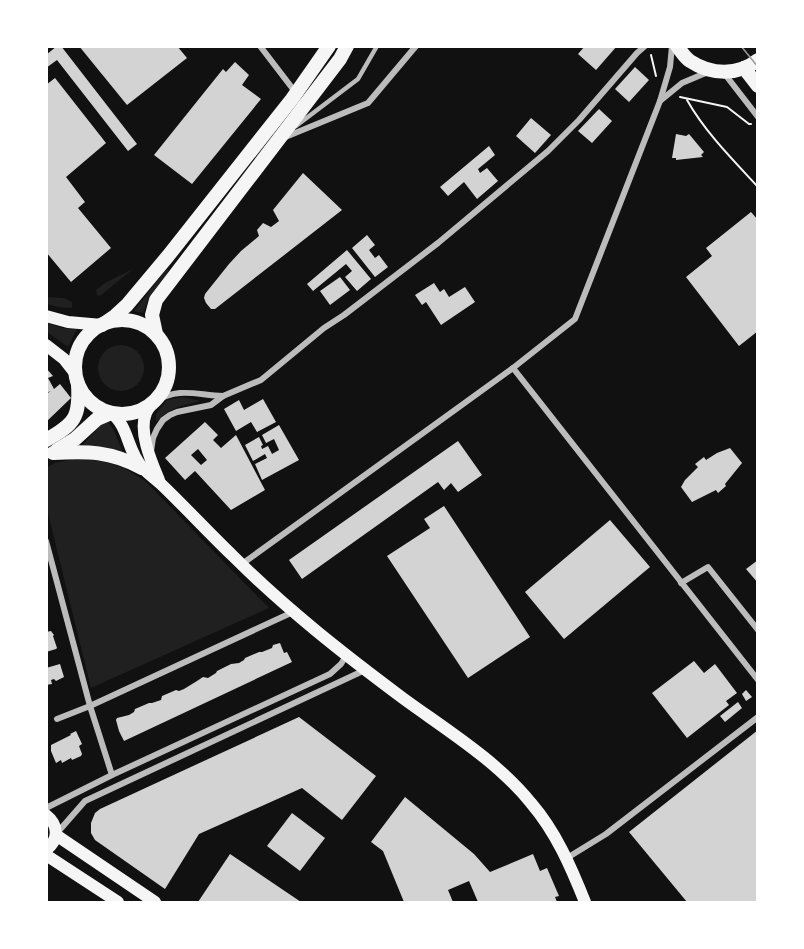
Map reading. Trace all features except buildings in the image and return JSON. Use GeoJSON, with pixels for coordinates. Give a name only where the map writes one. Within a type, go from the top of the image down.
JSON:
{"type":"FeatureCollection","features":[{"type":"Feature","properties":{"kind":"main road"},"geometry":{"type":"LineString","coordinates":[[49,449],[76,416],[79,398],[75,365],[79,348],[88,334],[127,305],[296,93],[329,46]]}},
{"type":"Feature","properties":{"kind":"main road"},"geometry":{"type":"LineString","coordinates":[[146,463],[144,418],[149,407],[161,393],[169,373],[167,352],[156,334],[152,315],[156,300],[340,59],[347,46]]}},
{"type":"Feature","properties":{"kind":"main road"},"geometry":{"type":"LineString","coordinates":[[677,46],[688,60],[717,72],[734,71],[758,60]]}},
{"type":"Feature","properties":{"kind":"main road"},"geometry":{"type":"LineString","coordinates":[[744,68],[758,86]]}},
{"type":"Feature","properties":{"kind":"main road"},"geometry":{"type":"LineString","coordinates":[[46,316],[68,322],[102,325],[116,320],[130,321],[140,323],[156,334]]}},
{"type":"Feature","properties":{"kind":"main road"},"geometry":{"type":"LineString","coordinates":[[46,345],[64,359],[87,398],[102,410],[120,414],[139,411],[155,401]]}},
{"type":"Feature","properties":{"kind":"main road"},"geometry":{"type":"LineString","coordinates":[[49,449],[75,439],[97,419],[111,413]]}},
{"type":"Feature","properties":{"kind":"main road"},"geometry":{"type":"LineString","coordinates":[[111,413],[121,422],[133,452],[146,463],[161,484],[293,612],[346,656],[471,748],[510,780],[540,813],[556,839],[567,858],[585,903]]}},
{"type":"Feature","properties":{"kind":"main road"},"geometry":{"type":"LineString","coordinates":[[49,449],[99,452],[146,463]]}},
{"type":"Feature","properties":{"kind":"main road"},"geometry":{"type":"LineString","coordinates":[[46,815],[54,824],[56,835],[52,846],[46,852],[118,903]]}},
{"type":"Feature","properties":{"kind":"main road"},"geometry":{"type":"LineString","coordinates":[[56,835],[155,903]]}},
{"type":"Feature","properties":{"kind":"street"},"geometry":{"type":"LineString","coordinates":[[260,46],[296,93]]}},
{"type":"Feature","properties":{"kind":"street"},"geometry":{"type":"LineString","coordinates":[[277,140],[368,103],[416,46]]}},
{"type":"Feature","properties":{"kind":"street"},"geometry":{"type":"LineString","coordinates":[[146,463],[153,438],[163,420],[177,412],[211,405],[223,396],[261,380],[324,328],[438,243],[548,151],[579,120],[637,53],[646,46]]}},
{"type":"Feature","properties":{"kind":"street"},"geometry":{"type":"LineString","coordinates":[[242,565],[513,368],[575,319],[660,101],[670,67],[672,46]]}},
{"type":"Feature","properties":{"kind":"street"},"geometry":{"type":"LineString","coordinates":[[660,101],[682,83],[717,72],[756,121]]}},
{"type":"Feature","properties":{"kind":"street"},"geometry":{"type":"LineString","coordinates":[[513,368],[758,680]]}},
{"type":"Feature","properties":{"kind":"street"},"geometry":{"type":"LineString","coordinates":[[155,401],[164,396],[182,392],[223,396]]}},
{"type":"Feature","properties":{"kind":"street"},"geometry":{"type":"LineString","coordinates":[[46,542],[111,775]]}},
{"type":"Feature","properties":{"kind":"street"},"geometry":{"type":"LineString","coordinates":[[681,583],[708,567],[758,630]]}},
{"type":"Feature","properties":{"kind":"street"},"geometry":{"type":"LineString","coordinates":[[57,719],[293,612]]}},
{"type":"Feature","properties":{"kind":"street"},"geometry":{"type":"LineString","coordinates":[[46,808],[111,775],[330,674],[346,656]]}},
{"type":"Feature","properties":{"kind":"street"},"geometry":{"type":"LineString","coordinates":[[56,835],[85,801],[365,670]]}},
{"type":"Feature","properties":{"kind":"street"},"geometry":{"type":"LineString","coordinates":[[567,858],[606,834],[758,717]]}},
{"type":"Feature","properties":{"kind":"lane"},"geometry":{"type":"LineString","coordinates":[[277,140],[357,79],[376,46]]}},
{"type":"Feature","properties":{"kind":"lane"},"geometry":{"type":"LineString","coordinates":[[111,775],[111,788]]}},
{"type":"Feature","properties":{"kind":"path"},"geometry":{"type":"LineString","coordinates":[[646,46],[652,56],[657,79],[664,86]]}},
{"type":"Feature","properties":{"kind":"path"},"geometry":{"type":"LineString","coordinates":[[671,92],[687,100],[727,106],[749,124],[756,121]]}},
{"type":"Feature","properties":{"kind":"path"},"geometry":{"type":"LineString","coordinates":[[687,100],[727,153],[758,187]]}},
{"type":"Feature","properties":{"kind":"shaded area"},"geometry":{"type":"Polygon","coordinates":[[[133,269],[100,296],[97,295],[96,290],[105,283],[133,269]]]}},
{"type":"Feature","properties":{"kind":"shaded area"},"geometry":{"type":"Polygon","coordinates":[[[168,269],[149,297],[143,313],[134,311],[165,271],[168,269]]]}},
{"type":"Feature","properties":{"kind":"shaded area"},"geometry":{"type":"Polygon","coordinates":[[[46,297],[64,298],[72,302],[72,307],[47,304],[46,297]]]}},
{"type":"Feature","properties":{"kind":"shaded area"},"geometry":{"type":"Polygon","coordinates":[[[47,323],[77,329],[68,347],[47,332],[47,323]]]}},
{"type":"Feature","properties":{"kind":"shaded area"},"geometry":{"type":"Polygon","coordinates":[[[121,345],[137,352],[144,368],[137,384],[121,391],[105,384],[98,368],[105,352],[121,345]]]}},
{"type":"Feature","properties":{"kind":"shaded area"},"geometry":{"type":"Polygon","coordinates":[[[183,397],[200,401],[172,410],[156,422],[156,414],[167,400],[183,397]]]}},
{"type":"Feature","properties":{"kind":"shaded area"},"geometry":{"type":"Polygon","coordinates":[[[106,419],[114,431],[123,453],[81,447],[106,419]]]}},
{"type":"Feature","properties":{"kind":"shaded area"},"geometry":{"type":"Polygon","coordinates":[[[74,459],[100,460],[124,468],[145,481],[269,608],[91,688],[47,509],[46,468],[55,463],[74,459]]]}},
{"type":"Feature","properties":{"kind":"tram line"},"geometry":{"type":"LineString","coordinates":[[741,46],[758,67]]}}]}
